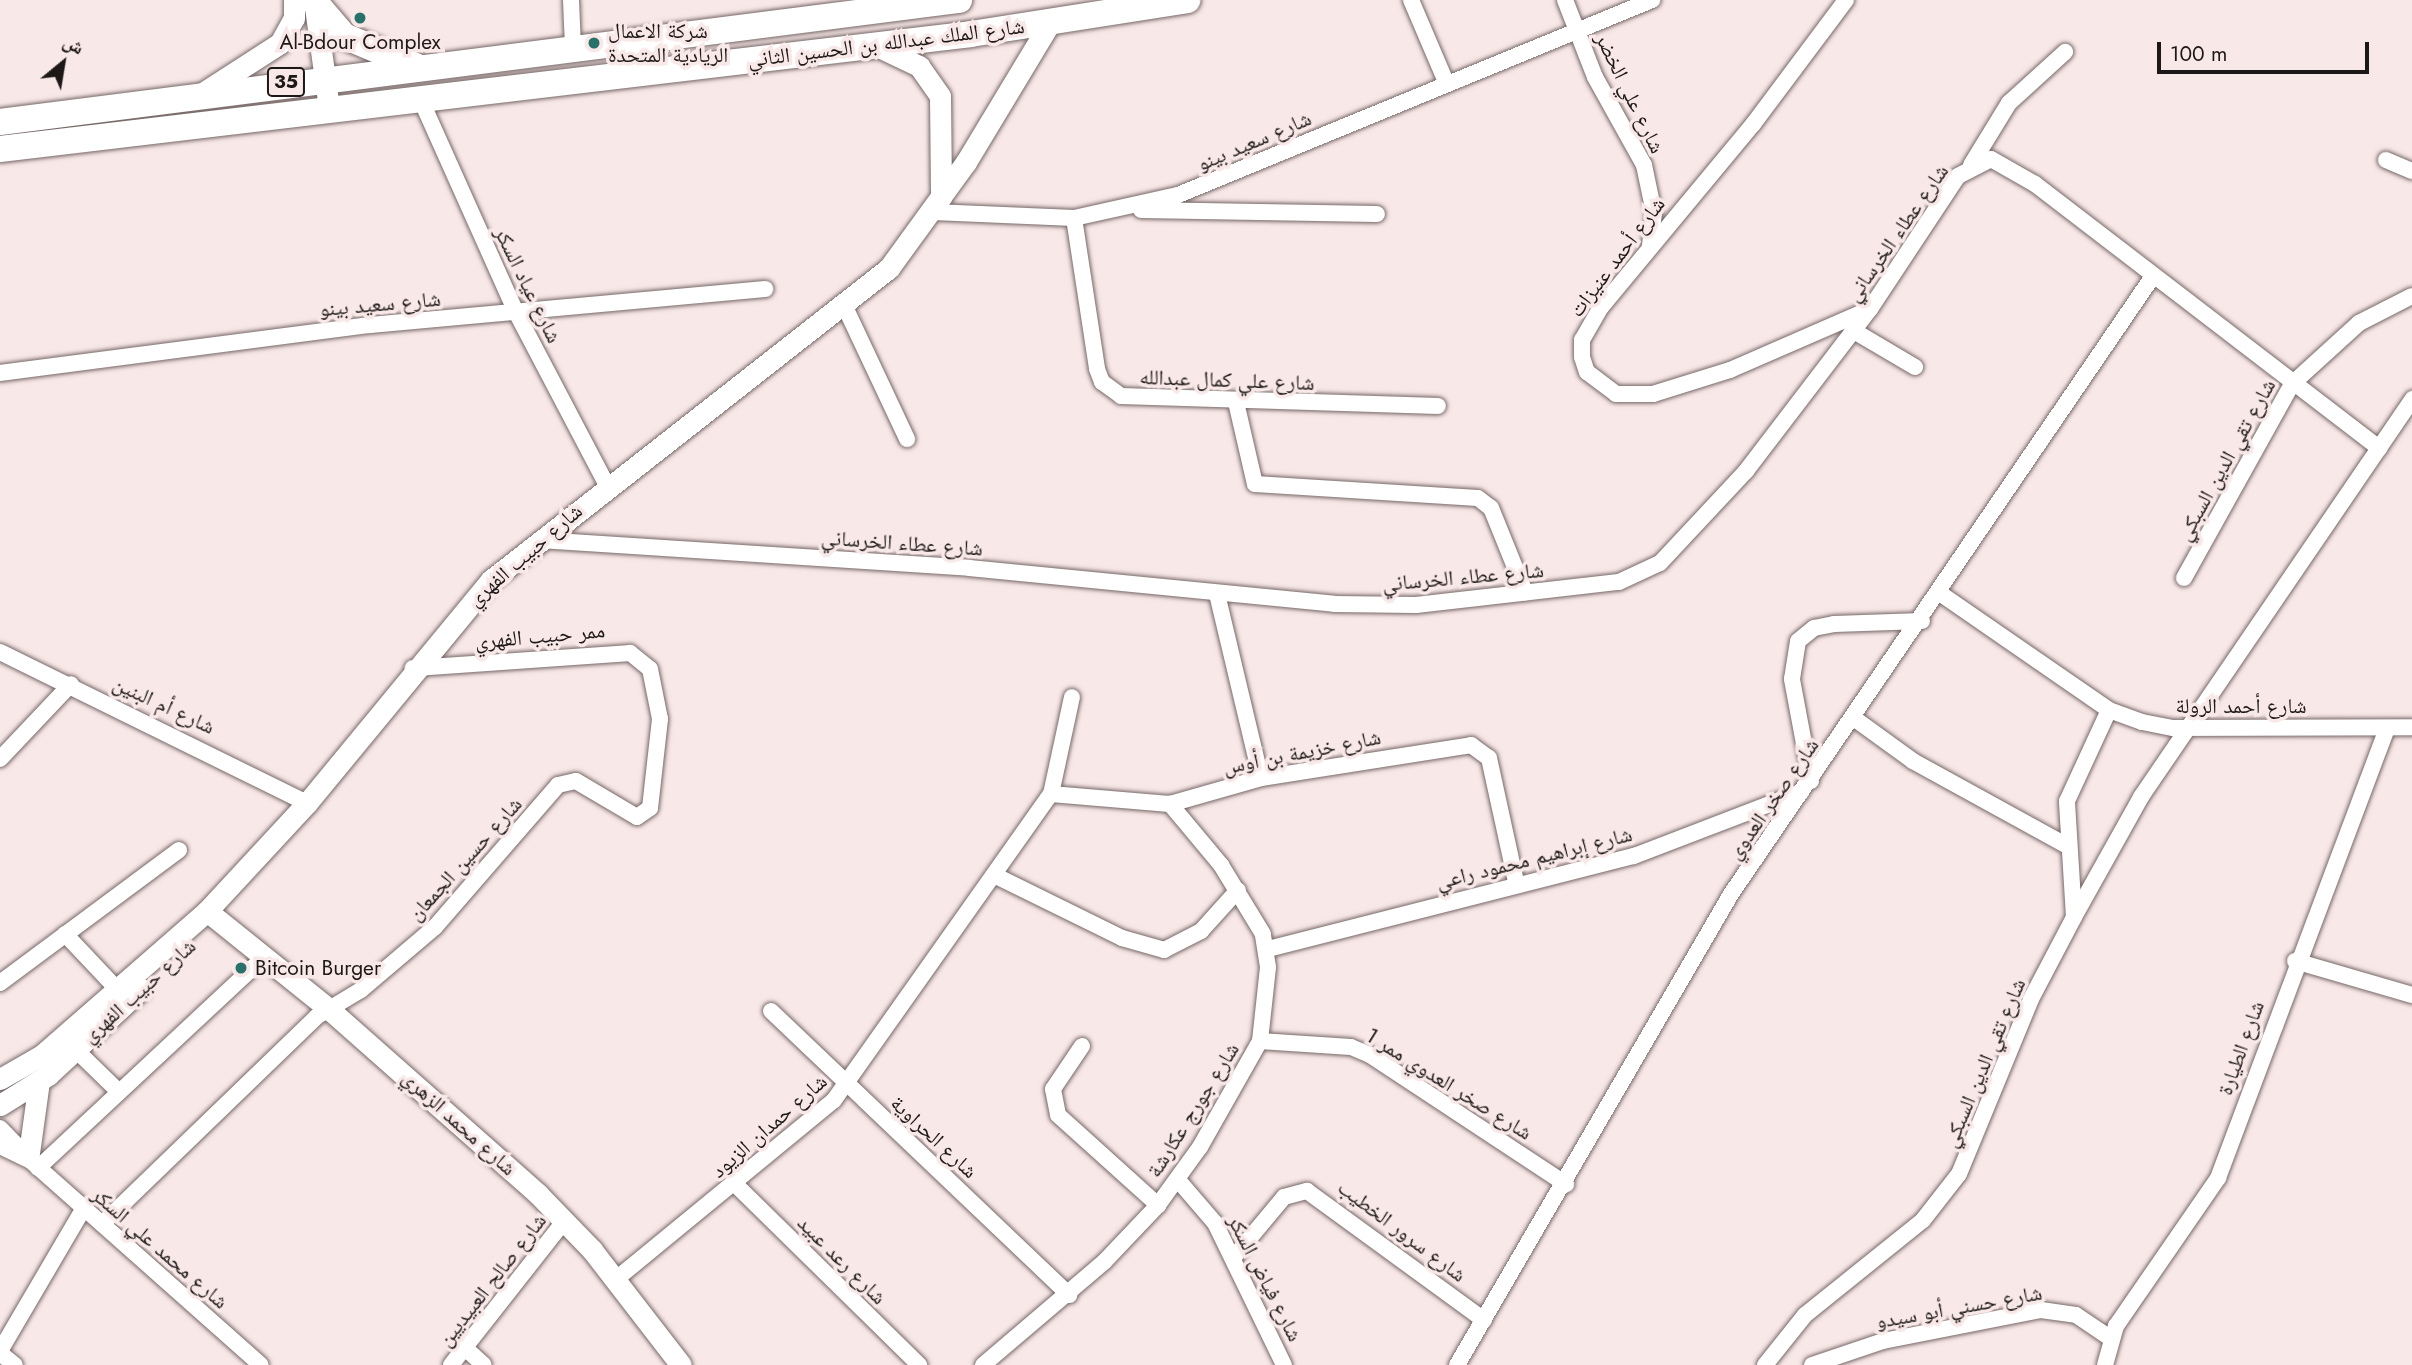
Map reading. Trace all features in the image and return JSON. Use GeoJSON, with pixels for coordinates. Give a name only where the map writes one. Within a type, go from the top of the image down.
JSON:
{"type":"FeatureCollection","features":[{"type":"Feature","properties":{"kind":"highway"},"geometry":{"type":"LineString","coordinates":[[308,0],[344,36],[422,69]]}},
{"type":"Feature","properties":{"kind":"highway","name":"شارع الملك عبدالله بن الحسين الثاني"},"geometry":{"type":"LineString","coordinates":[[0,122],[959,0]]}},
{"type":"Feature","properties":{"kind":"highway","name":"شارع الملك عبدالله بن الحسين الثاني"},"geometry":{"type":"LineString","coordinates":[[0,149],[328,108],[421,100],[877,46],[1050,23],[1187,0]]}},
{"type":"Feature","properties":{"kind":"street"},"geometry":{"type":"LineString","coordinates":[[308,0],[328,108]]}},
{"type":"Feature","properties":{"kind":"street"},"geometry":{"type":"LineString","coordinates":[[199,95],[280,43],[308,0]]}},
{"type":"Feature","properties":{"kind":"street"},"geometry":{"type":"LineString","coordinates":[[571,0],[573,48]]}},
{"type":"Feature","properties":{"kind":"street"},"geometry":{"type":"LineString","coordinates":[[1411,0],[1447,82]]}},
{"type":"Feature","properties":{"kind":"street","name":"شارع علي الخضر"},"geometry":{"type":"LineString","coordinates":[[1565,0],[1576,29],[1644,165],[1654,213],[1650,248]]}},
{"type":"Feature","properties":{"kind":"street","name":"شارع سعيد بينو"},"geometry":{"type":"LineString","coordinates":[[937,205],[1073,218],[1124,210],[1221,180],[1447,82],[1652,0]]}},
{"type":"Feature","properties":{"kind":"street","name":"شارع أحمد عنيزات"},"geometry":{"type":"LineString","coordinates":[[1846,0],[1650,248],[1582,340],[1587,372],[1616,394],[1632,397],[1684,386],[1870,309]]}},
{"type":"Feature","properties":{"kind":"street","name":"شارع حبيب الفهري"},"geometry":{"type":"LineString","coordinates":[[0,1105],[39,1081],[75,1049],[212,916],[474,596],[607,485],[845,307],[889,268],[937,205],[1050,23]]}},
{"type":"Feature","properties":{"kind":"street"},"geometry":{"type":"LineString","coordinates":[[877,46],[919,66],[940,96],[937,205]]}},
{"type":"Feature","properties":{"kind":"street"},"geometry":{"type":"LineString","coordinates":[[1971,165],[2009,103],[2065,52]]}},
{"type":"Feature","properties":{"kind":"street","name":"شارع عياد السكر"},"geometry":{"type":"LineString","coordinates":[[421,100],[516,312],[607,485]]}},
{"type":"Feature","properties":{"kind":"street","name":"شارع عطاء الخرساني"},"geometry":{"type":"LineString","coordinates":[[540,540],[969,568],[1217,594],[1394,606],[1619,582],[1660,563],[1746,471],[1854,331],[1971,165],[1991,159],[2015,169],[2379,449]]}},
{"type":"Feature","properties":{"kind":"street"},"geometry":{"type":"LineString","coordinates":[[2386,160],[2412,171]]}},
{"type":"Feature","properties":{"kind":"street"},"geometry":{"type":"LineString","coordinates":[[1124,210],[1377,214]]}},
{"type":"Feature","properties":{"kind":"street","name":"شارع علي كمال عبدالله"},"geometry":{"type":"LineString","coordinates":[[1073,218],[1102,382],[1139,399],[1438,406]]}},
{"type":"Feature","properties":{"kind":"street","name":"شارع صخر العدوي"},"geometry":{"type":"LineString","coordinates":[[1457,1365],[1566,1184],[1715,920],[1941,594],[2153,276]]}},
{"type":"Feature","properties":{"kind":"street","name":"شارع سعيد بينو"},"geometry":{"type":"LineString","coordinates":[[0,373],[516,312],[765,289]]}},
{"type":"Feature","properties":{"kind":"street","name":"شارع تقي الدين السبكي"},"geometry":{"type":"LineString","coordinates":[[2184,578],[2292,384],[2359,323],[2412,296]]}},
{"type":"Feature","properties":{"kind":"street"},"geometry":{"type":"LineString","coordinates":[[845,307],[908,439]]}},
{"type":"Feature","properties":{"kind":"street"},"geometry":{"type":"LineString","coordinates":[[1854,331],[1915,367]]}},
{"type":"Feature","properties":{"kind":"street","name":"شارع تقي الدين السبكي"},"geometry":{"type":"LineString","coordinates":[[1765,1365],[1805,1315],[1947,1195],[2031,999],[2141,797],[2412,399]]}},
{"type":"Feature","properties":{"kind":"street"},"geometry":{"type":"LineString","coordinates":[[1236,402],[1255,484],[1478,498],[1491,508],[1525,592]]}},
{"type":"Feature","properties":{"kind":"street"},"geometry":{"type":"LineString","coordinates":[[1217,594],[1261,778]]}},
{"type":"Feature","properties":{"kind":"street","name":"شارع أحمد الرولة"},"geometry":{"type":"LineString","coordinates":[[1941,594],[2109,710],[2160,726],[2412,727]]}},
{"type":"Feature","properties":{"kind":"street"},"geometry":{"type":"LineString","coordinates":[[1808,785],[1792,678],[1798,641],[1814,628],[1834,624],[1922,621]]}},
{"type":"Feature","properties":{"kind":"street","name":"شارع أم البنين"},"geometry":{"type":"LineString","coordinates":[[0,652],[71,684],[307,803]]}},
{"type":"Feature","properties":{"kind":"street","name":"ممر حبيب الفهري"},"geometry":{"type":"LineString","coordinates":[[413,668],[631,653],[650,669],[660,719],[650,808]]}},
{"type":"Feature","properties":{"kind":"street"},"geometry":{"type":"LineString","coordinates":[[0,759],[71,684]]}},
{"type":"Feature","properties":{"kind":"street"},"geometry":{"type":"LineString","coordinates":[[1072,697],[1051,794],[994,875],[1122,938],[1164,950],[1201,931],[1238,890]]}},
{"type":"Feature","properties":{"kind":"street"},"geometry":{"type":"LineString","coordinates":[[2074,917],[2067,845],[2071,787],[2109,710]]}},
{"type":"Feature","properties":{"kind":"street"},"geometry":{"type":"LineString","coordinates":[[1855,719],[1913,761],[2067,845]]}},
{"type":"Feature","properties":{"kind":"street","name":"شارع الطيارة"},"geometry":{"type":"LineString","coordinates":[[2105,1365],[2110,1338],[2213,1190],[2295,961],[2387,729]]}},
{"type":"Feature","properties":{"kind":"street","name":"شارع خزيمة بن أوس"},"geometry":{"type":"LineString","coordinates":[[1051,794],[1170,804],[1261,778],[1478,747],[1489,758],[1516,882]]}},
{"type":"Feature","properties":{"kind":"street","name":"شارع حسين الجمعان"},"geometry":{"type":"LineString","coordinates":[[102,1224],[217,1108],[329,1009],[361,990],[435,927],[558,785],[576,781],[637,817],[650,808]]}},
{"type":"Feature","properties":{"kind":"street","name":"شارع إبراهيم محمود راعي"},"geometry":{"type":"LineString","coordinates":[[1268,949],[1516,882],[1689,839],[1808,785]]}},
{"type":"Feature","properties":{"kind":"street"},"geometry":{"type":"LineString","coordinates":[[1170,804],[1238,890],[1268,949]]}},
{"type":"Feature","properties":{"kind":"street"},"geometry":{"type":"LineString","coordinates":[[0,983],[179,850]]}},
{"type":"Feature","properties":{"kind":"street","name":"شارع حمدان الزيود"},"geometry":{"type":"LineString","coordinates":[[615,1280],[736,1185],[847,1085],[994,875]]}},
{"type":"Feature","properties":{"kind":"street","name":"شارع حبيب الفهري"},"geometry":{"type":"LineString","coordinates":[[0,1079],[42,1055],[118,990],[212,916]]}},
{"type":"Feature","properties":{"kind":"street","name":"شارع محمد الزهري"},"geometry":{"type":"LineString","coordinates":[[212,916],[329,1009],[565,1220],[681,1365]]}},
{"type":"Feature","properties":{"kind":"street"},"geometry":{"type":"LineString","coordinates":[[65,934],[118,990]]}},
{"type":"Feature","properties":{"kind":"street","name":"شارع جورج عكارشة"},"geometry":{"type":"LineString","coordinates":[[983,1365],[1069,1294],[1158,1205],[1178,1180],[1260,1041],[1268,949]]}},
{"type":"Feature","properties":{"kind":"street"},"geometry":{"type":"LineString","coordinates":[[32,1161],[117,1090],[265,956]]}},
{"type":"Feature","properties":{"kind":"street"},"geometry":{"type":"LineString","coordinates":[[2295,961],[2412,995]]}},
{"type":"Feature","properties":{"kind":"street","name":"شارع الحراوية"},"geometry":{"type":"LineString","coordinates":[[771,1011],[1069,1294]]}},
{"type":"Feature","properties":{"kind":"street","name":"شارع صخر العدوي ممر 1"},"geometry":{"type":"LineString","coordinates":[[1260,1041],[1351,1047],[1370,1055],[1566,1184]]}},
{"type":"Feature","properties":{"kind":"street"},"geometry":{"type":"LineString","coordinates":[[1082,1046],[1054,1089],[1058,1115],[1158,1205]]}},
{"type":"Feature","properties":{"kind":"street"},"geometry":{"type":"LineString","coordinates":[[75,1049],[117,1090]]}},
{"type":"Feature","properties":{"kind":"street"},"geometry":{"type":"LineString","coordinates":[[32,1161],[39,1081]]}},
{"type":"Feature","properties":{"kind":"street","name":"شارع محمد علي السكر"},"geometry":{"type":"LineString","coordinates":[[0,1128],[32,1161],[261,1365]]}},
{"type":"Feature","properties":{"kind":"street","name":"شارع محمد علي السكر"},"geometry":{"type":"LineString","coordinates":[[0,1146],[32,1161]]}},
{"type":"Feature","properties":{"kind":"street","name":"شارع فياض السكر"},"geometry":{"type":"LineString","coordinates":[[1178,1180],[1234,1257],[1284,1365]]}},
{"type":"Feature","properties":{"kind":"street","name":"شارع رعد عبيد"},"geometry":{"type":"LineString","coordinates":[[736,1185],[919,1365]]}},
{"type":"Feature","properties":{"kind":"street","name":"شارع سرور الخطيب"},"geometry":{"type":"LineString","coordinates":[[1234,1257],[1284,1197],[1307,1191],[1484,1320]]}},
{"type":"Feature","properties":{"kind":"street"},"geometry":{"type":"LineString","coordinates":[[15,1365],[0,1352],[84,1208]]}},
{"type":"Feature","properties":{"kind":"street","name":"شارع صالح العبيديين"},"geometry":{"type":"LineString","coordinates":[[451,1365],[565,1220]]}},
{"type":"Feature","properties":{"kind":"street","name":"شارع حسني أبو سيدو"},"geometry":{"type":"LineString","coordinates":[[1812,1365],[1883,1341],[2041,1310],[2076,1315],[2110,1338]]}},
{"type":"Feature","properties":{"kind":"street"},"geometry":{"type":"LineString","coordinates":[[465,1348],[484,1365]]}},
{"type":"Feature","properties":{"kind":"place","name":"Al-Bdour Complex"},"geometry":{"type":"Point","coordinates":[360,18]}},
{"type":"Feature","properties":{"kind":"place","name":"شركة الاعمال الريادية المتحدة"},"geometry":{"type":"Point","coordinates":[594,43]}},
{"type":"Feature","properties":{"kind":"place","name":"Bitcoin Burger"},"geometry":{"type":"Point","coordinates":[241,968]}}]}
